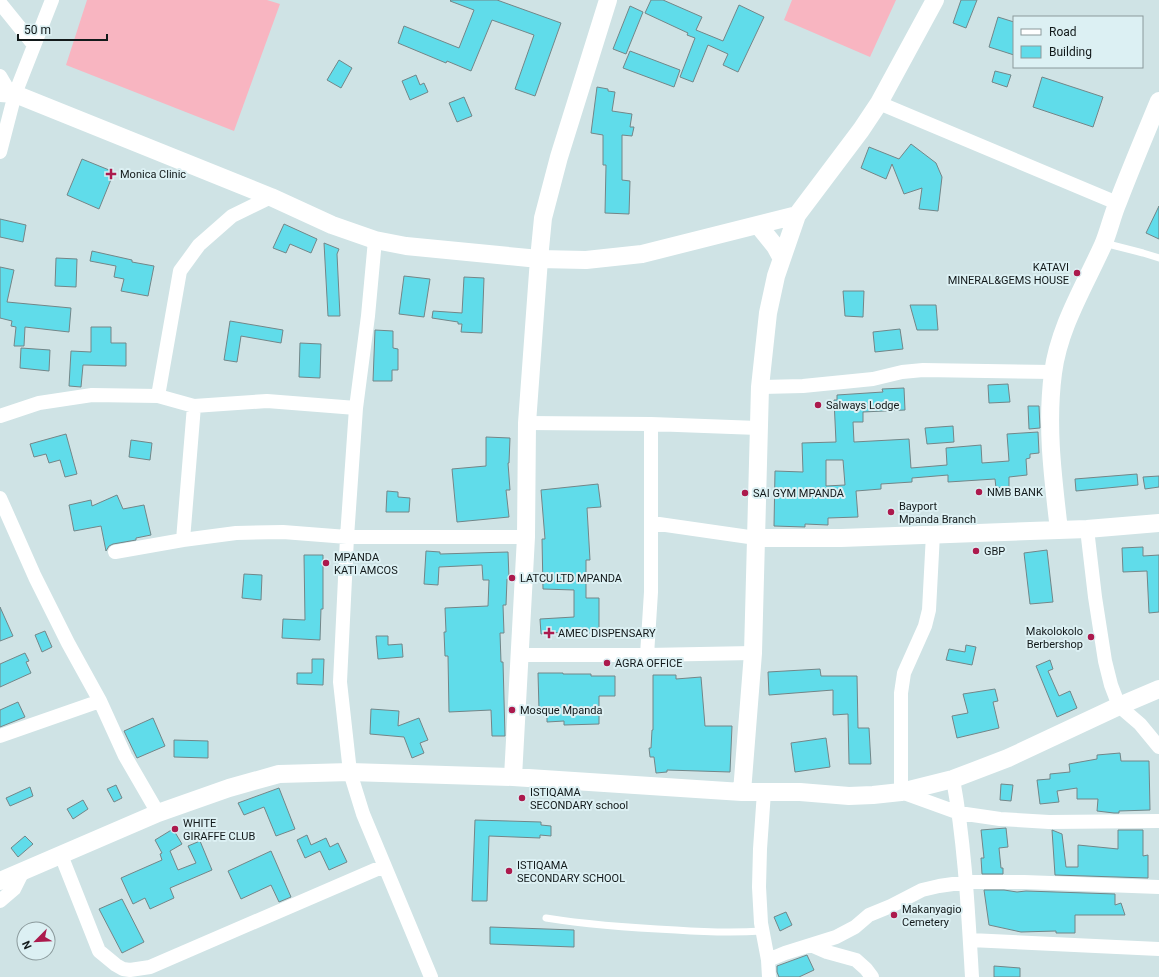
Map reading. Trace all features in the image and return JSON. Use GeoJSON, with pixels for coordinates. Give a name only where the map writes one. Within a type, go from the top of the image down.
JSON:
{"type":"FeatureCollection","features":[{"type":"Feature","properties":{"kind":"street"},"geometry":{"type":"LineString","coordinates":[[0,152],[8,93],[34,45],[52,0]]}},
{"type":"Feature","properties":{"kind":"street"},"geometry":{"type":"LineString","coordinates":[[513,777],[526,537],[527,423],[543,218],[556,170],[608,0]]}},
{"type":"Feature","properties":{"kind":"street"},"geometry":{"type":"LineString","coordinates":[[742,792],[753,653],[760,387],[768,313],[776,276],[781,257],[797,215],[861,130],[879,103],[935,0]]}},
{"type":"Feature","properties":{"kind":"street"},"geometry":{"type":"LineString","coordinates":[[0,3],[34,45]]}},
{"type":"Feature","properties":{"kind":"street"},"geometry":{"type":"LineString","coordinates":[[0,76],[8,93],[271,197],[332,225],[375,240],[406,246],[539,259],[586,260],[642,254],[797,215]]}},
{"type":"Feature","properties":{"kind":"street"},"geometry":{"type":"LineString","coordinates":[[1059,530],[1051,464],[1049,416],[1053,372],[1060,341],[1068,318],[1103,243],[1117,203],[1159,101]]}},
{"type":"Feature","properties":{"kind":"street"},"geometry":{"type":"LineString","coordinates":[[879,103],[1117,203]]}},
{"type":"Feature","properties":{"kind":"street"},"geometry":{"type":"LineString","coordinates":[[158,396],[180,271],[199,245],[232,216],[271,197]]}},
{"type":"Feature","properties":{"kind":"street"},"geometry":{"type":"LineString","coordinates":[[758,225],[775,246],[781,257]]}},
{"type":"Feature","properties":{"kind":"street"},"geometry":{"type":"LineString","coordinates":[[375,240],[368,316],[356,408],[347,537],[340,682],[350,772],[363,814],[430,977]]}},
{"type":"Feature","properties":{"kind":"street"},"geometry":{"type":"LineString","coordinates":[[760,387],[833,384],[872,379],[902,372],[923,370],[1053,372]]}},
{"type":"Feature","properties":{"kind":"street"},"geometry":{"type":"LineString","coordinates":[[0,416],[39,403],[92,395],[158,396],[194,406],[267,401],[356,408]]}},
{"type":"Feature","properties":{"kind":"street"},"geometry":{"type":"LineString","coordinates":[[183,540],[194,406]]}},
{"type":"Feature","properties":{"kind":"street"},"geometry":{"type":"LineString","coordinates":[[527,423],[651,424],[758,428]]}},
{"type":"Feature","properties":{"kind":"street"},"geometry":{"type":"LineString","coordinates":[[647,655],[651,592],[651,424]]}},
{"type":"Feature","properties":{"kind":"street"},"geometry":{"type":"LineString","coordinates":[[1,502],[41,590],[100,701],[125,756],[158,813]]}},
{"type":"Feature","properties":{"kind":"street"},"geometry":{"type":"LineString","coordinates":[[652,523],[756,538],[841,538],[1087,529],[1159,523]]}},
{"type":"Feature","properties":{"kind":"street"},"geometry":{"type":"LineString","coordinates":[[1087,529],[1095,597],[1105,661],[1111,685],[1119,706],[1140,724],[1159,747]]}},
{"type":"Feature","properties":{"kind":"street"},"geometry":{"type":"LineString","coordinates":[[115,552],[183,540],[236,533],[283,532],[347,537],[526,537]]}},
{"type":"Feature","properties":{"kind":"street"},"geometry":{"type":"LineString","coordinates":[[900,792],[901,693],[904,673],[925,626],[929,610],[933,534]]}},
{"type":"Feature","properties":{"kind":"street"},"geometry":{"type":"LineString","coordinates":[[520,655],[753,653]]}},
{"type":"Feature","properties":{"kind":"street"},"geometry":{"type":"LineString","coordinates":[[0,881],[158,813],[229,788],[279,774],[350,772],[513,777],[742,792],[800,792],[849,796],[900,792],[953,779],[1008,758],[1159,689]]}},
{"type":"Feature","properties":{"kind":"street"},"geometry":{"type":"LineString","coordinates":[[0,736],[100,701]]}},
{"type":"Feature","properties":{"kind":"street"},"geometry":{"type":"LineString","coordinates":[[953,779],[959,813],[967,882],[972,977]]}},
{"type":"Feature","properties":{"kind":"street"},"geometry":{"type":"LineString","coordinates":[[764,792],[759,887],[762,931],[768,960],[768,977]]}},
{"type":"Feature","properties":{"kind":"street"},"geometry":{"type":"LineString","coordinates":[[900,792],[959,813],[1000,819],[1049,822],[1159,821]]}},
{"type":"Feature","properties":{"kind":"street"},"geometry":{"type":"LineString","coordinates":[[61,855],[99,951],[116,965],[123,969],[130,970],[150,967],[384,866]]}},
{"type":"Feature","properties":{"kind":"street"},"geometry":{"type":"LineString","coordinates":[[0,902],[14,889],[22,871]]}},
{"type":"Feature","properties":{"kind":"street"},"geometry":{"type":"LineString","coordinates":[[768,960],[846,932],[855,927],[869,915],[891,906],[922,890],[967,882],[1024,882],[1159,887]]}},
{"type":"Feature","properties":{"kind":"street"},"geometry":{"type":"LineString","coordinates":[[970,940],[1159,949]]}},
{"type":"Feature","properties":{"kind":"street"},"geometry":{"type":"LineString","coordinates":[[811,945],[827,952],[856,960],[872,977]]}},
{"type":"Feature","properties":{"kind":"lane"},"geometry":{"type":"LineString","coordinates":[[1103,243],[1159,258]]}},
{"type":"Feature","properties":{"kind":"lane"},"geometry":{"type":"LineString","coordinates":[[546,918],[624,928],[737,933],[762,931]]}},
{"type":"Feature","properties":{"kind":"shaded area"},"geometry":{"type":"Polygon","coordinates":[[[87,0],[267,0],[280,4],[234,131],[66,65],[87,0]]]}},
{"type":"Feature","properties":{"kind":"shaded area"},"geometry":{"type":"Polygon","coordinates":[[[792,0],[896,0],[870,57],[784,20],[792,0]]]}},
{"type":"Feature","properties":{"kind":"building"},"geometry":{"type":"Polygon","coordinates":[[[497,0],[561,23],[535,96],[515,89],[534,35],[492,20],[471,71],[447,61],[446,63],[398,43],[404,26],[459,48],[474,10],[450,1],[497,0]]]}},
{"type":"Feature","properties":{"kind":"building"},"geometry":{"type":"Polygon","coordinates":[[[651,0],[663,0],[702,17],[696,30],[723,41],[739,5],[764,17],[738,72],[723,65],[728,54],[708,45],[693,82],[680,77],[695,38],[687,35],[688,33],[645,13],[651,0]]]}},
{"type":"Feature","properties":{"kind":"building"},"geometry":{"type":"Polygon","coordinates":[[[961,0],[977,0],[966,28],[953,23],[961,0]]]}},
{"type":"Feature","properties":{"kind":"building"},"geometry":{"type":"Polygon","coordinates":[[[630,6],[643,12],[626,54],[613,49],[630,6]]]}},
{"type":"Feature","properties":{"kind":"building"},"geometry":{"type":"Polygon","coordinates":[[[998,17],[1013,22],[1013,55],[989,47],[998,17]]]}},
{"type":"Feature","properties":{"kind":"building"},"geometry":{"type":"Polygon","coordinates":[[[630,51],[680,70],[674,87],[623,68],[630,51]]]}},
{"type":"Feature","properties":{"kind":"building"},"geometry":{"type":"Polygon","coordinates":[[[339,60],[352,68],[341,88],[327,80],[339,60]]]}},
{"type":"Feature","properties":{"kind":"building"},"geometry":{"type":"Polygon","coordinates":[[[995,71],[1011,75],[1007,87],[992,82],[995,71]]]}},
{"type":"Feature","properties":{"kind":"building"},"geometry":{"type":"Polygon","coordinates":[[[416,75],[420,85],[424,83],[428,92],[410,100],[402,81],[416,75]]]}},
{"type":"Feature","properties":{"kind":"building"},"geometry":{"type":"Polygon","coordinates":[[[1042,77],[1103,97],[1093,127],[1033,107],[1042,77]]]}},
{"type":"Feature","properties":{"kind":"building"},"geometry":{"type":"Polygon","coordinates":[[[597,87],[615,92],[612,111],[632,114],[630,127],[634,127],[632,136],[622,135],[622,180],[630,181],[629,214],[605,213],[606,165],[603,165],[603,135],[591,133],[597,87]]]}},
{"type":"Feature","properties":{"kind":"building"},"geometry":{"type":"Polygon","coordinates":[[[464,97],[472,116],[457,122],[449,103],[464,97]]]}},
{"type":"Feature","properties":{"kind":"building"},"geometry":{"type":"Polygon","coordinates":[[[911,144],[936,163],[942,177],[938,211],[919,209],[922,188],[904,194],[892,164],[886,179],[861,168],[869,147],[899,159],[911,144]]]}},
{"type":"Feature","properties":{"kind":"building"},"geometry":{"type":"Polygon","coordinates":[[[82,159],[114,172],[99,209],[67,195],[82,159]]]}},
{"type":"Feature","properties":{"kind":"building"},"geometry":{"type":"Polygon","coordinates":[[[1159,206],[1159,239],[1146,233],[1159,206]]]}},
{"type":"Feature","properties":{"kind":"building"},"geometry":{"type":"Polygon","coordinates":[[[0,219],[26,225],[23,242],[0,237],[0,219]]]}},
{"type":"Feature","properties":{"kind":"building"},"geometry":{"type":"Polygon","coordinates":[[[284,224],[317,239],[311,253],[290,244],[286,253],[273,248],[284,224]]]}},
{"type":"Feature","properties":{"kind":"building"},"geometry":{"type":"Polygon","coordinates":[[[324,243],[339,249],[337,254],[340,316],[328,316],[324,243]]]}},
{"type":"Feature","properties":{"kind":"building"},"geometry":{"type":"Polygon","coordinates":[[[92,251],[132,260],[132,262],[154,266],[148,296],[121,291],[124,279],[114,277],[116,266],[90,261],[92,251]]]}},
{"type":"Feature","properties":{"kind":"building"},"geometry":{"type":"Polygon","coordinates":[[[56,258],[77,259],[76,287],[55,286],[56,258]]]}},
{"type":"Feature","properties":{"kind":"building"},"geometry":{"type":"Polygon","coordinates":[[[0,267],[14,270],[7,302],[71,308],[69,332],[25,327],[24,346],[14,346],[16,327],[11,326],[12,321],[0,318],[0,267]]]}},
{"type":"Feature","properties":{"kind":"building"},"geometry":{"type":"Polygon","coordinates":[[[404,276],[430,279],[424,317],[399,314],[404,276]]]}},
{"type":"Feature","properties":{"kind":"building"},"geometry":{"type":"Polygon","coordinates":[[[464,277],[484,278],[482,333],[461,332],[462,324],[458,324],[458,322],[432,318],[433,311],[462,313],[464,277]]]}},
{"type":"Feature","properties":{"kind":"building"},"geometry":{"type":"Polygon","coordinates":[[[843,291],[864,291],[863,317],[845,316],[843,291]]]}},
{"type":"Feature","properties":{"kind":"building"},"geometry":{"type":"Polygon","coordinates":[[[910,305],[936,305],[938,330],[917,330],[910,305]]]}},
{"type":"Feature","properties":{"kind":"building"},"geometry":{"type":"Polygon","coordinates":[[[230,321],[283,330],[281,343],[241,336],[237,362],[224,360],[230,321]]]}},
{"type":"Feature","properties":{"kind":"building"},"geometry":{"type":"Polygon","coordinates":[[[91,327],[111,327],[111,343],[126,343],[126,366],[83,365],[81,387],[69,386],[71,351],[91,352],[91,327]]]}},
{"type":"Feature","properties":{"kind":"building"},"geometry":{"type":"Polygon","coordinates":[[[900,329],[903,349],[875,352],[873,332],[900,329]]]}},
{"type":"Feature","properties":{"kind":"building"},"geometry":{"type":"Polygon","coordinates":[[[375,330],[393,331],[393,348],[398,349],[398,370],[392,370],[392,381],[373,381],[375,330]]]}},
{"type":"Feature","properties":{"kind":"building"},"geometry":{"type":"Polygon","coordinates":[[[300,343],[321,344],[320,378],[299,377],[300,343]]]}},
{"type":"Feature","properties":{"kind":"building"},"geometry":{"type":"Polygon","coordinates":[[[21,348],[50,350],[49,371],[20,368],[21,348]]]}},
{"type":"Feature","properties":{"kind":"building"},"geometry":{"type":"Polygon","coordinates":[[[1008,384],[1010,402],[989,403],[988,385],[1008,384]]]}},
{"type":"Feature","properties":{"kind":"building"},"geometry":{"type":"Polygon","coordinates":[[[904,388],[905,410],[863,412],[863,422],[853,422],[854,442],[909,439],[911,468],[947,465],[946,448],[981,445],[982,463],[1009,461],[1007,434],[1038,432],[1039,453],[1030,454],[1030,458],[1026,459],[1027,475],[1009,477],[1009,487],[996,488],[995,479],[948,482],[948,475],[912,478],[912,482],[881,484],[881,489],[856,491],[858,517],[828,518],[828,525],[805,524],[805,527],[774,526],[775,471],[803,472],[802,443],[836,442],[834,400],[837,400],[837,395],[883,392],[882,389],[904,388]],[[826,460],[826,486],[845,485],[843,460],[826,460]]]}},
{"type":"Feature","properties":{"kind":"building"},"geometry":{"type":"Polygon","coordinates":[[[1028,406],[1039,406],[1040,428],[1029,429],[1028,406]]]}},
{"type":"Feature","properties":{"kind":"building"},"geometry":{"type":"Polygon","coordinates":[[[953,426],[954,442],[927,444],[925,428],[953,426]]]}},
{"type":"Feature","properties":{"kind":"building"},"geometry":{"type":"Polygon","coordinates":[[[66,434],[77,474],[65,477],[60,460],[49,463],[46,454],[34,457],[30,444],[66,434]]]}},
{"type":"Feature","properties":{"kind":"building"},"geometry":{"type":"Polygon","coordinates":[[[486,437],[510,438],[508,463],[510,490],[506,490],[509,517],[457,522],[452,469],[486,466],[486,437]]]}},
{"type":"Feature","properties":{"kind":"building"},"geometry":{"type":"Polygon","coordinates":[[[131,440],[152,443],[150,460],[129,457],[131,440]]]}},
{"type":"Feature","properties":{"kind":"building"},"geometry":{"type":"Polygon","coordinates":[[[1137,474],[1138,485],[1076,491],[1075,479],[1137,474]]]}},
{"type":"Feature","properties":{"kind":"building"},"geometry":{"type":"Polygon","coordinates":[[[1159,476],[1159,487],[1145,489],[1143,477],[1159,476]]]}},
{"type":"Feature","properties":{"kind":"building"},"geometry":{"type":"Polygon","coordinates":[[[598,484],[601,507],[587,508],[590,560],[586,560],[586,598],[599,598],[599,633],[574,633],[574,631],[541,634],[540,619],[574,617],[574,590],[543,589],[542,539],[545,539],[541,490],[598,484]]]}},
{"type":"Feature","properties":{"kind":"building"},"geometry":{"type":"Polygon","coordinates":[[[387,491],[398,492],[398,497],[410,498],[409,512],[386,512],[387,491]]]}},
{"type":"Feature","properties":{"kind":"building"},"geometry":{"type":"Polygon","coordinates":[[[117,495],[123,509],[144,505],[151,535],[136,538],[136,540],[113,544],[109,546],[106,551],[101,526],[74,531],[69,505],[91,500],[92,506],[117,495]]]}},
{"type":"Feature","properties":{"kind":"building"},"geometry":{"type":"Polygon","coordinates":[[[1143,547],[1143,556],[1159,555],[1159,612],[1149,613],[1147,571],[1123,572],[1122,548],[1143,547]]]}},
{"type":"Feature","properties":{"kind":"building"},"geometry":{"type":"Polygon","coordinates":[[[1047,550],[1053,602],[1030,604],[1024,553],[1047,550]]]}},
{"type":"Feature","properties":{"kind":"building"},"geometry":{"type":"Polygon","coordinates":[[[426,551],[440,552],[440,554],[508,552],[509,579],[507,579],[506,605],[503,605],[504,633],[500,633],[501,662],[503,662],[505,736],[492,736],[491,710],[449,712],[448,656],[445,656],[444,632],[446,632],[445,608],[488,606],[489,580],[483,580],[482,565],[439,567],[438,585],[424,584],[426,551]]]}},
{"type":"Feature","properties":{"kind":"building"},"geometry":{"type":"Polygon","coordinates":[[[304,555],[323,555],[323,609],[321,609],[320,640],[282,638],[283,619],[305,620],[304,555]]]}},
{"type":"Feature","properties":{"kind":"building"},"geometry":{"type":"Polygon","coordinates":[[[244,574],[262,575],[261,600],[242,598],[244,574]]]}},
{"type":"Feature","properties":{"kind":"building"},"geometry":{"type":"Polygon","coordinates":[[[0,607],[13,636],[0,641],[0,607]]]}},
{"type":"Feature","properties":{"kind":"building"},"geometry":{"type":"Polygon","coordinates":[[[45,631],[52,647],[42,652],[35,635],[45,631]]]}},
{"type":"Feature","properties":{"kind":"building"},"geometry":{"type":"Polygon","coordinates":[[[376,636],[388,636],[388,645],[402,644],[403,657],[378,659],[376,636]]]}},
{"type":"Feature","properties":{"kind":"building"},"geometry":{"type":"Polygon","coordinates":[[[966,645],[976,647],[972,665],[946,660],[949,649],[965,652],[966,645]]]}},
{"type":"Feature","properties":{"kind":"building"},"geometry":{"type":"Polygon","coordinates":[[[25,653],[29,661],[26,662],[31,673],[0,687],[0,664],[25,653]]]}},
{"type":"Feature","properties":{"kind":"building"},"geometry":{"type":"Polygon","coordinates":[[[312,659],[324,659],[323,685],[297,684],[297,673],[312,673],[312,659]]]}},
{"type":"Feature","properties":{"kind":"building"},"geometry":{"type":"Polygon","coordinates":[[[1050,660],[1053,669],[1048,671],[1059,696],[1070,691],[1077,708],[1057,717],[1036,666],[1050,660]]]}},
{"type":"Feature","properties":{"kind":"building"},"geometry":{"type":"Polygon","coordinates":[[[820,669],[821,676],[857,676],[858,728],[869,728],[871,764],[849,764],[848,714],[833,715],[833,690],[769,695],[768,672],[820,669]]]}},
{"type":"Feature","properties":{"kind":"building"},"geometry":{"type":"Polygon","coordinates":[[[538,673],[615,676],[615,696],[599,696],[599,724],[564,725],[564,721],[547,722],[547,709],[539,709],[538,673]]]}},
{"type":"Feature","properties":{"kind":"building"},"geometry":{"type":"Polygon","coordinates":[[[653,675],[676,675],[676,679],[701,677],[705,726],[732,726],[730,772],[667,770],[667,772],[656,773],[654,757],[650,757],[649,748],[651,748],[653,730],[653,675]]]}},
{"type":"Feature","properties":{"kind":"building"},"geometry":{"type":"Polygon","coordinates":[[[995,689],[998,701],[993,702],[999,728],[957,738],[952,716],[968,713],[963,694],[995,689]]]}},
{"type":"Feature","properties":{"kind":"building"},"geometry":{"type":"Polygon","coordinates":[[[18,702],[25,717],[0,727],[0,710],[18,702]]]}},
{"type":"Feature","properties":{"kind":"building"},"geometry":{"type":"Polygon","coordinates":[[[371,709],[399,711],[398,726],[419,718],[428,740],[420,743],[424,753],[412,758],[404,737],[370,734],[371,709]]]}},
{"type":"Feature","properties":{"kind":"building"},"geometry":{"type":"Polygon","coordinates":[[[153,718],[165,746],[137,758],[124,731],[153,718]]]}},
{"type":"Feature","properties":{"kind":"building"},"geometry":{"type":"Polygon","coordinates":[[[826,738],[830,767],[795,772],[791,743],[826,738]]]}},
{"type":"Feature","properties":{"kind":"building"},"geometry":{"type":"Polygon","coordinates":[[[174,740],[208,741],[208,758],[174,757],[174,740]]]}},
{"type":"Feature","properties":{"kind":"building"},"geometry":{"type":"Polygon","coordinates":[[[1120,753],[1121,761],[1149,761],[1150,810],[1119,811],[1119,813],[1097,811],[1098,799],[1077,799],[1077,788],[1057,791],[1059,802],[1040,804],[1037,780],[1050,779],[1050,774],[1070,772],[1069,764],[1097,759],[1097,755],[1120,753]]]}},
{"type":"Feature","properties":{"kind":"building"},"geometry":{"type":"Polygon","coordinates":[[[1001,784],[1013,785],[1011,801],[1000,800],[1001,784]]]}},
{"type":"Feature","properties":{"kind":"building"},"geometry":{"type":"Polygon","coordinates":[[[116,785],[122,798],[114,802],[107,789],[116,785]]]}},
{"type":"Feature","properties":{"kind":"building"},"geometry":{"type":"Polygon","coordinates":[[[30,787],[33,796],[10,806],[6,798],[30,787]]]}},
{"type":"Feature","properties":{"kind":"building"},"geometry":{"type":"Polygon","coordinates":[[[279,788],[295,829],[276,836],[264,807],[244,815],[238,803],[279,788]]]}},
{"type":"Feature","properties":{"kind":"building"},"geometry":{"type":"Polygon","coordinates":[[[83,800],[88,809],[73,819],[67,809],[83,800]]]}},
{"type":"Feature","properties":{"kind":"building"},"geometry":{"type":"Polygon","coordinates":[[[475,820],[541,822],[541,825],[551,826],[551,836],[540,835],[540,838],[489,836],[487,901],[472,901],[475,820]]]}},
{"type":"Feature","properties":{"kind":"building"},"geometry":{"type":"Polygon","coordinates":[[[1006,828],[1008,847],[999,848],[1003,874],[982,874],[981,858],[984,858],[981,830],[1006,828]]]}},
{"type":"Feature","properties":{"kind":"building"},"geometry":{"type":"Polygon","coordinates":[[[173,829],[182,844],[170,851],[178,870],[196,863],[188,846],[200,841],[212,870],[170,888],[174,898],[150,909],[145,898],[133,904],[121,878],[162,860],[160,854],[162,853],[155,840],[173,829]]]}},
{"type":"Feature","properties":{"kind":"building"},"geometry":{"type":"Polygon","coordinates":[[[1052,830],[1062,834],[1066,867],[1078,867],[1078,845],[1118,849],[1118,830],[1143,830],[1143,856],[1148,855],[1148,878],[1055,875],[1052,830]]]}},
{"type":"Feature","properties":{"kind":"building"},"geometry":{"type":"Polygon","coordinates":[[[307,835],[311,845],[326,838],[330,847],[338,843],[347,862],[329,870],[320,851],[305,858],[297,840],[307,835]]]}},
{"type":"Feature","properties":{"kind":"building"},"geometry":{"type":"Polygon","coordinates":[[[25,836],[33,844],[18,857],[11,848],[25,836]]]}},
{"type":"Feature","properties":{"kind":"building"},"geometry":{"type":"Polygon","coordinates":[[[271,851],[291,897],[279,902],[271,885],[241,899],[228,871],[271,851]]]}},
{"type":"Feature","properties":{"kind":"building"},"geometry":{"type":"Polygon","coordinates":[[[984,890],[1115,894],[1115,905],[1121,903],[1125,915],[1075,915],[1075,933],[1056,933],[1056,931],[1021,932],[989,925],[984,890]]]}},
{"type":"Feature","properties":{"kind":"building"},"geometry":{"type":"Polygon","coordinates":[[[122,899],[144,942],[122,953],[99,909],[122,899]]]}},
{"type":"Feature","properties":{"kind":"building"},"geometry":{"type":"Polygon","coordinates":[[[786,912],[792,925],[780,931],[774,917],[786,912]]]}},
{"type":"Feature","properties":{"kind":"building"},"geometry":{"type":"Polygon","coordinates":[[[490,927],[574,930],[574,947],[490,944],[490,927]]]}},
{"type":"Feature","properties":{"kind":"building"},"geometry":{"type":"Polygon","coordinates":[[[807,955],[814,970],[799,977],[779,977],[777,966],[807,955]]]}},
{"type":"Feature","properties":{"kind":"building"},"geometry":{"type":"Polygon","coordinates":[[[994,966],[1020,968],[1020,977],[994,977],[994,966]]]}},
{"type":"Feature","properties":{"kind":"place","name":"Monica Clinic"},"geometry":{"type":"Point","coordinates":[111,174]}},
{"type":"Feature","properties":{"kind":"place","name":"KATAVI MINERAL&GEMS HOUSE"},"geometry":{"type":"Point","coordinates":[1077,273]}},
{"type":"Feature","properties":{"kind":"place","name":"Salways Lodge"},"geometry":{"type":"Point","coordinates":[818,405]}},
{"type":"Feature","properties":{"kind":"place","name":"NMB BANK"},"geometry":{"type":"Point","coordinates":[979,492]}},
{"type":"Feature","properties":{"kind":"place","name":"SAI GYM MPANDA"},"geometry":{"type":"Point","coordinates":[745,493]}},
{"type":"Feature","properties":{"kind":"place","name":"Bayport Mpanda Branch"},"geometry":{"type":"Point","coordinates":[891,512]}},
{"type":"Feature","properties":{"kind":"place","name":"GBP"},"geometry":{"type":"Point","coordinates":[976,551]}},
{"type":"Feature","properties":{"kind":"place","name":"MPANDA KATI AMCOS"},"geometry":{"type":"Point","coordinates":[326,563]}},
{"type":"Feature","properties":{"kind":"place","name":"LATCU LTD MPANDA"},"geometry":{"type":"Point","coordinates":[512,578]}},
{"type":"Feature","properties":{"kind":"place","name":"AMEC DISPENSARY"},"geometry":{"type":"Point","coordinates":[549,633]}},
{"type":"Feature","properties":{"kind":"place","name":"Makolokolo Berbershop"},"geometry":{"type":"Point","coordinates":[1091,637]}},
{"type":"Feature","properties":{"kind":"place","name":"AGRA OFFICE"},"geometry":{"type":"Point","coordinates":[607,663]}},
{"type":"Feature","properties":{"kind":"place","name":"Mosque Mpanda"},"geometry":{"type":"Point","coordinates":[512,710]}},
{"type":"Feature","properties":{"kind":"place","name":"ISTIQAMA SECONDARY school"},"geometry":{"type":"Point","coordinates":[522,798]}},
{"type":"Feature","properties":{"kind":"place","name":"WHITE GIRAFFE CLUB"},"geometry":{"type":"Point","coordinates":[175,829]}},
{"type":"Feature","properties":{"kind":"place","name":"ISTIQAMA SECONDARY SCHOOL"},"geometry":{"type":"Point","coordinates":[509,871]}},
{"type":"Feature","properties":{"kind":"place","name":"Makanyagio Cemetery"},"geometry":{"type":"Point","coordinates":[894,915]}}]}
